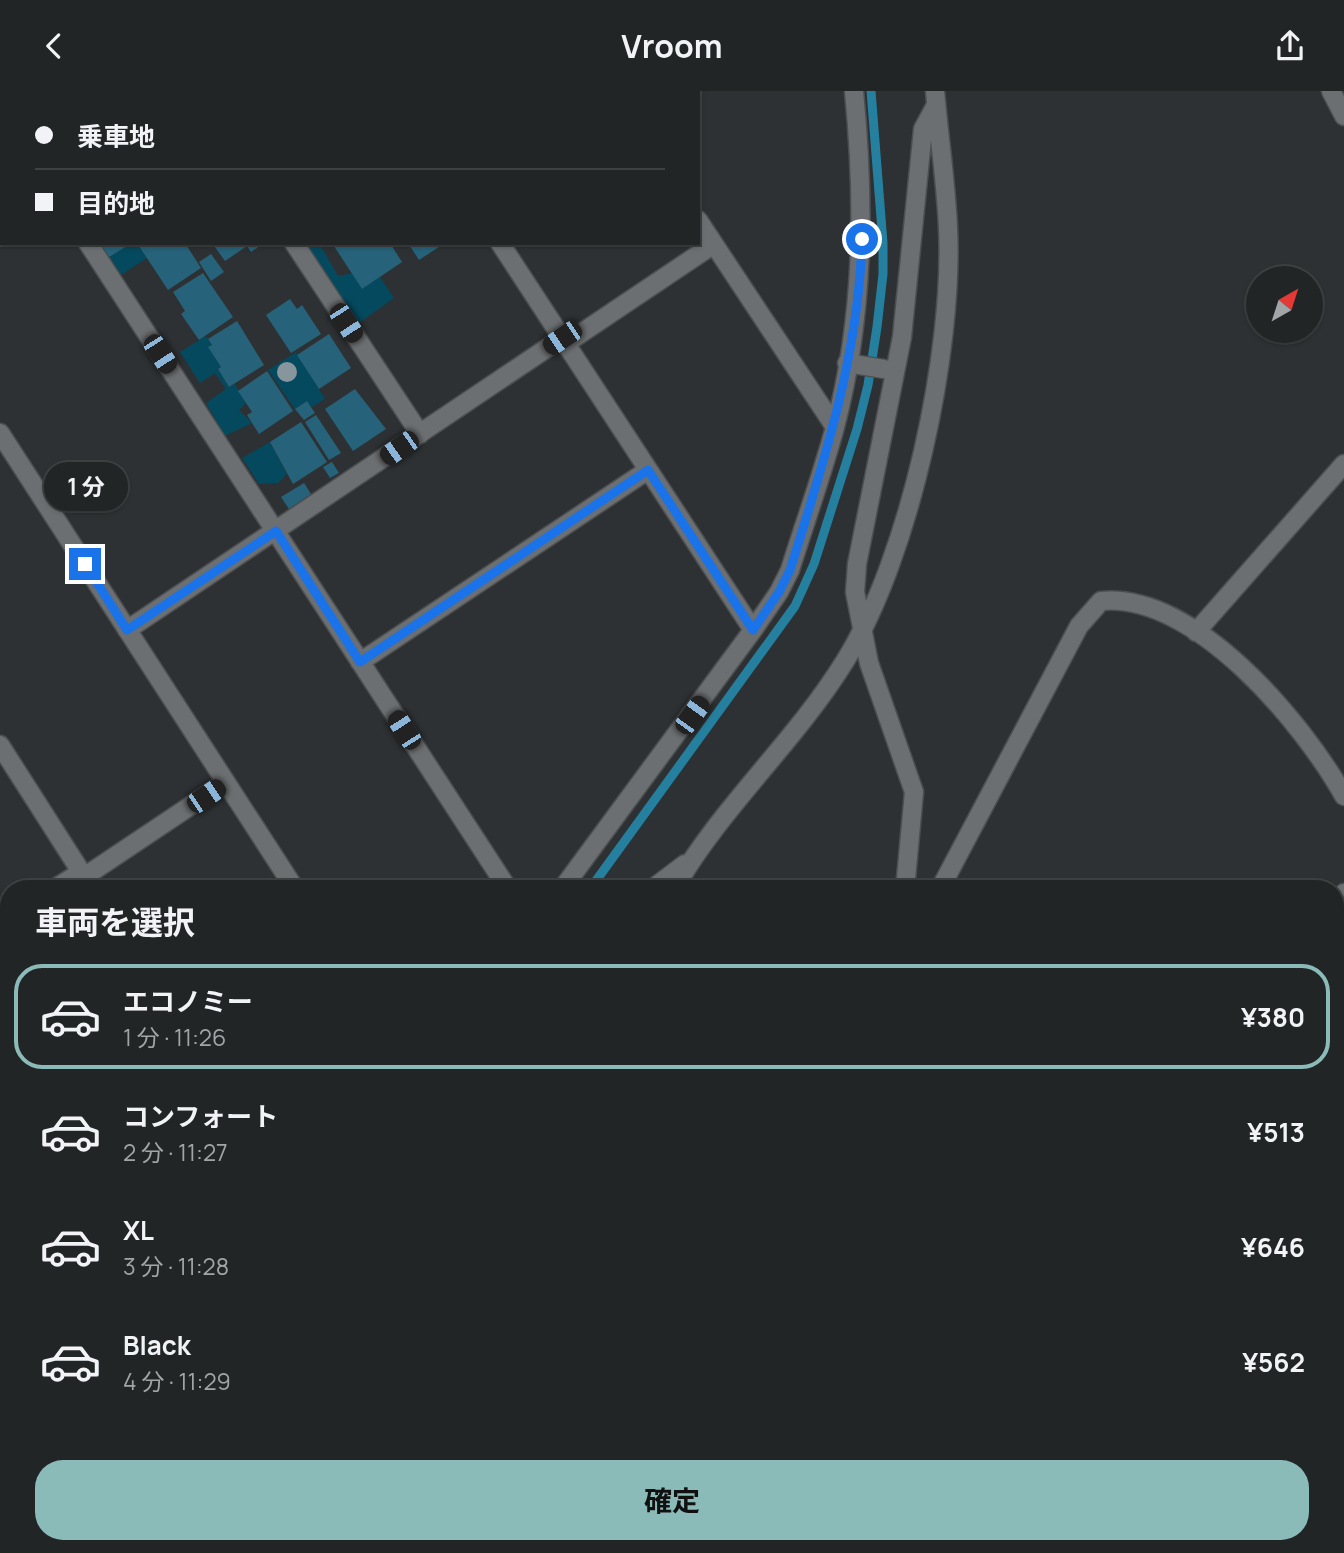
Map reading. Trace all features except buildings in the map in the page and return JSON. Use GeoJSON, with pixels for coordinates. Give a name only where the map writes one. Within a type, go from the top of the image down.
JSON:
{"type":"FeatureCollection","features":[{"type":"Feature","properties":{"kind":"street"},"geometry":{"type":"LineString","coordinates":[[569,880],[753,630],[779,592],[790,570],[835,427],[847,363],[861,257],[862,173],[854,91]]}},
{"type":"Feature","properties":{"kind":"street"},"geometry":{"type":"LineString","coordinates":[[1331,91],[1344,116]]}},
{"type":"Feature","properties":{"kind":"street"},"geometry":{"type":"LineString","coordinates":[[679,880],[690,861],[778,754],[844,664],[862,630],[896,548],[920,464],[943,339],[948,230],[936,98]]}},
{"type":"Feature","properties":{"kind":"street"},"geometry":{"type":"LineString","coordinates":[[906,880],[914,792],[869,663],[855,592],[857,564],[902,337],[923,129],[936,98]]}},
{"type":"Feature","properties":{"kind":"street"},"geometry":{"type":"LineString","coordinates":[[700,223],[835,427]]}},
{"type":"Feature","properties":{"kind":"street"},"geometry":{"type":"LineString","coordinates":[[127,630],[420,434],[714,244]]}},
{"type":"Feature","properties":{"kind":"street"},"geometry":{"type":"LineString","coordinates":[[89,245],[502,880]]}},
{"type":"Feature","properties":{"kind":"street"},"geometry":{"type":"LineString","coordinates":[[295,245],[420,434]]}},
{"type":"Feature","properties":{"kind":"street"},"geometry":{"type":"LineString","coordinates":[[501,245],[753,630]]}},
{"type":"Feature","properties":{"kind":"street"},"geometry":{"type":"LineString","coordinates":[[847,363],[884,369]]}},
{"type":"Feature","properties":{"kind":"street"},"geometry":{"type":"LineString","coordinates":[[0,433],[289,880]]}},
{"type":"Feature","properties":{"kind":"street"},"geometry":{"type":"LineString","coordinates":[[1196,632],[1344,464]]}},
{"type":"Feature","properties":{"kind":"street"},"geometry":{"type":"LineString","coordinates":[[360,662],[648,470]]}},
{"type":"Feature","properties":{"kind":"street"},"geometry":{"type":"LineString","coordinates":[[945,880],[1079,626],[1092,607],[1101,601],[1117,599],[1146,608],[1196,632],[1223,650],[1261,684],[1321,756],[1344,796]]}},
{"type":"Feature","properties":{"kind":"street"},"geometry":{"type":"LineString","coordinates":[[0,745],[85,879],[226,782]]}},
{"type":"Feature","properties":{"kind":"street"},"geometry":{"type":"LineString","coordinates":[[664,880],[690,861]]}},
{"type":"Feature","properties":{"kind":"shaded area"},"geometry":{"type":"Polygon","coordinates":[[[129,245],[138,245],[147,258],[121,275],[109,257],[129,245]]]}},
{"type":"Feature","properties":{"kind":"shaded area"},"geometry":{"type":"Polygon","coordinates":[[[306,245],[324,245],[322,248],[338,276],[352,273],[362,288],[380,277],[394,298],[359,323],[306,245]]]}},
{"type":"Feature","properties":{"kind":"shaded area"},"geometry":{"type":"Polygon","coordinates":[[[206,336],[221,367],[218,369],[229,387],[235,384],[246,403],[239,410],[252,423],[225,436],[206,403],[226,389],[215,373],[200,383],[180,352],[206,336]]]}},
{"type":"Feature","properties":{"kind":"shaded area"},"geometry":{"type":"Polygon","coordinates":[[[296,352],[325,399],[312,407],[307,401],[295,409],[268,370],[296,352]]]}},
{"type":"Feature","properties":{"kind":"shaded area"},"geometry":{"type":"Polygon","coordinates":[[[270,442],[287,474],[278,483],[259,484],[242,458],[270,442]]]}},
{"type":"Feature","properties":{"kind":"waterway"},"geometry":{"type":"LineString","coordinates":[[597,880],[795,606],[814,564],[857,429],[868,385],[877,327],[883,274],[883,243],[871,91]]}},
{"type":"Feature","properties":{"kind":"route"},"geometry":{"type":"LineString","coordinates":[[85,564],[127,630],[276,531],[360,662],[648,470],[753,630],[779,592],[790,570],[835,427],[855,314],[862,239]]}}]}
